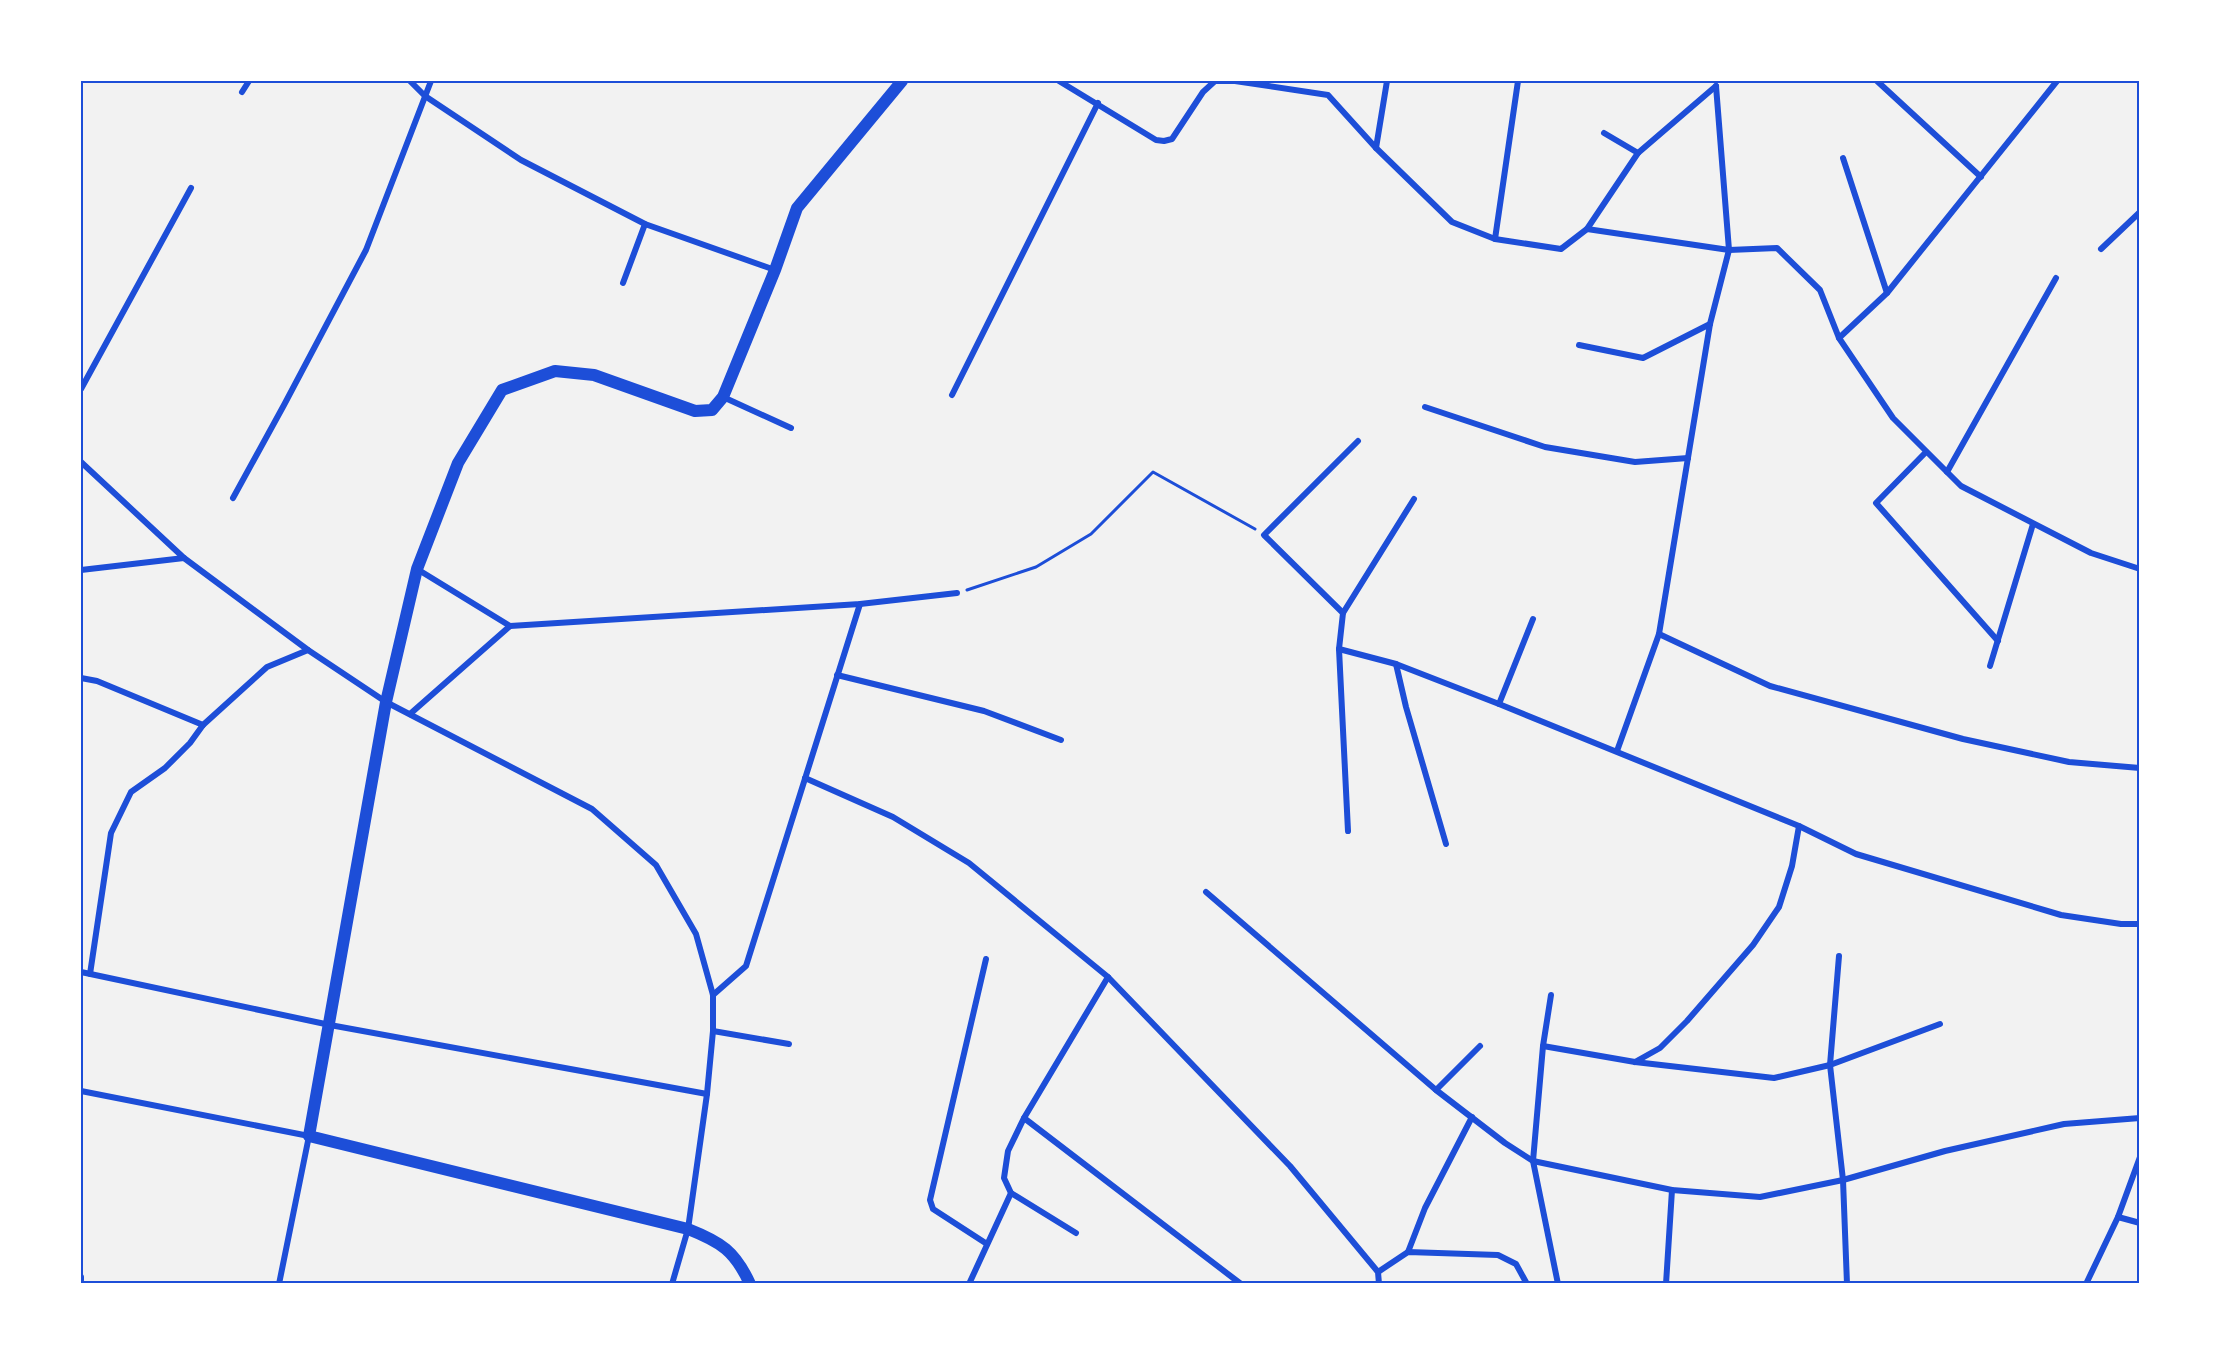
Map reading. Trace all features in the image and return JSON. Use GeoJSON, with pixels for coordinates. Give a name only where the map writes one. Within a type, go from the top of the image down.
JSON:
{"type":"FeatureCollection","features":[{"type":"Feature","properties":{"kind":"main road"},"geometry":{"type":"LineString","coordinates":[[750,1284],[741,1264],[717,1241],[688,1229],[309,1136],[386,702],[417,569],[458,463],[502,390],[555,371],[594,375],[695,411],[712,410],[723,397],[775,270],[797,208],[902,81]]}},
{"type":"Feature","properties":{"kind":"street"},"geometry":{"type":"LineString","coordinates":[[242,92],[249,81]]}},
{"type":"Feature","properties":{"kind":"street"},"geometry":{"type":"LineString","coordinates":[[410,81],[425,96],[521,160],[645,224],[775,270]]}},
{"type":"Feature","properties":{"kind":"street"},"geometry":{"type":"LineString","coordinates":[[233,498],[285,405],[366,250],[432,81]]}},
{"type":"Feature","properties":{"kind":"street"},"geometry":{"type":"LineString","coordinates":[[1059,81],[1156,140],[1164,141],[1172,139],[1203,92],[1215,81],[1234,81],[1328,95],[1376,148],[1452,222],[1496,239],[1561,249],[1587,229],[1638,153],[1716,86],[1729,250],[1710,324],[1659,634],[1617,751]]}},
{"type":"Feature","properties":{"kind":"street"},"geometry":{"type":"LineString","coordinates":[[1376,148],[1387,81]]}},
{"type":"Feature","properties":{"kind":"street"},"geometry":{"type":"LineString","coordinates":[[1496,239],[1518,81]]}},
{"type":"Feature","properties":{"kind":"street"},"geometry":{"type":"LineString","coordinates":[[1877,81],[1981,177]]}},
{"type":"Feature","properties":{"kind":"street"},"geometry":{"type":"LineString","coordinates":[[1839,338],[1887,293],[2057,81]]}},
{"type":"Feature","properties":{"kind":"street"},"geometry":{"type":"LineString","coordinates":[[952,395],[1098,103]]}},
{"type":"Feature","properties":{"kind":"street"},"geometry":{"type":"LineString","coordinates":[[1604,133],[1638,153]]}},
{"type":"Feature","properties":{"kind":"street"},"geometry":{"type":"LineString","coordinates":[[1843,158],[1887,293]]}},
{"type":"Feature","properties":{"kind":"street"},"geometry":{"type":"LineString","coordinates":[[81,389],[191,188]]}},
{"type":"Feature","properties":{"kind":"street"},"geometry":{"type":"LineString","coordinates":[[2101,249],[2140,212]]}},
{"type":"Feature","properties":{"kind":"street"},"geometry":{"type":"LineString","coordinates":[[623,283],[645,224]]}},
{"type":"Feature","properties":{"kind":"street"},"geometry":{"type":"LineString","coordinates":[[1587,229],[1729,250],[1778,248],[1820,290],[1839,338],[1893,418],[1961,486],[2091,553],[2140,569]]}},
{"type":"Feature","properties":{"kind":"street"},"geometry":{"type":"LineString","coordinates":[[1947,472],[2056,278]]}},
{"type":"Feature","properties":{"kind":"street"},"geometry":{"type":"LineString","coordinates":[[1579,345],[1643,358],[1710,324]]}},
{"type":"Feature","properties":{"kind":"street"},"geometry":{"type":"LineString","coordinates":[[723,397],[791,428]]}},
{"type":"Feature","properties":{"kind":"street"},"geometry":{"type":"LineString","coordinates":[[1425,407],[1545,447],[1635,462],[1688,458]]}},
{"type":"Feature","properties":{"kind":"street"},"geometry":{"type":"LineString","coordinates":[[1343,613],[1264,535],[1358,441]]}},
{"type":"Feature","properties":{"kind":"street"},"geometry":{"type":"LineString","coordinates":[[1926,452],[1876,503],[1998,641]]}},
{"type":"Feature","properties":{"kind":"street"},"geometry":{"type":"LineString","coordinates":[[81,462],[184,558],[308,650],[386,702],[592,809],[656,865],[696,934],[713,995],[713,1031],[707,1094],[688,1229],[672,1284]]}},
{"type":"Feature","properties":{"kind":"street"},"geometry":{"type":"LineString","coordinates":[[1348,831],[1340,649],[1343,613],[1414,499]]}},
{"type":"Feature","properties":{"kind":"street"},"geometry":{"type":"LineString","coordinates":[[1990,666],[2033,524]]}},
{"type":"Feature","properties":{"kind":"street"},"geometry":{"type":"LineString","coordinates":[[81,570],[184,558]]}},
{"type":"Feature","properties":{"kind":"street"},"geometry":{"type":"LineString","coordinates":[[417,569],[510,626],[860,604],[957,593]]}},
{"type":"Feature","properties":{"kind":"street"},"geometry":{"type":"LineString","coordinates":[[713,995],[746,966],[860,604]]}},
{"type":"Feature","properties":{"kind":"street"},"geometry":{"type":"LineString","coordinates":[[1499,704],[1533,619]]}},
{"type":"Feature","properties":{"kind":"street"},"geometry":{"type":"LineString","coordinates":[[410,714],[510,626]]}},
{"type":"Feature","properties":{"kind":"street"},"geometry":{"type":"LineString","coordinates":[[1659,634],[1770,686],[1963,739],[2069,762],[2140,768]]}},
{"type":"Feature","properties":{"kind":"street"},"geometry":{"type":"LineString","coordinates":[[1340,649],[1396,664],[1499,704],[1799,826],[1856,854],[2061,915],[2121,924],[2140,924]]}},
{"type":"Feature","properties":{"kind":"street"},"geometry":{"type":"LineString","coordinates":[[90,974],[111,833],[131,792],[165,768],[190,743],[203,725],[267,668],[308,650]]}},
{"type":"Feature","properties":{"kind":"street"},"geometry":{"type":"LineString","coordinates":[[1396,664],[1406,707],[1446,844]]}},
{"type":"Feature","properties":{"kind":"street"},"geometry":{"type":"LineString","coordinates":[[837,675],[984,711],[1061,740]]}},
{"type":"Feature","properties":{"kind":"street"},"geometry":{"type":"LineString","coordinates":[[81,678],[97,681],[203,725]]}},
{"type":"Feature","properties":{"kind":"street"},"geometry":{"type":"LineString","coordinates":[[805,778],[893,817],[969,863],[1108,977],[1290,1166],[1378,1272],[1379,1284]]}},
{"type":"Feature","properties":{"kind":"street"},"geometry":{"type":"LineString","coordinates":[[1635,1062],[1660,1048],[1687,1021],[1753,945],[1779,907],[1792,866],[1799,826]]}},
{"type":"Feature","properties":{"kind":"street"},"geometry":{"type":"LineString","coordinates":[[1206,892],[1436,1090],[1505,1143],[1533,1161],[1672,1190],[1760,1197],[1843,1180],[1945,1151],[2064,1124],[2140,1118]]}},
{"type":"Feature","properties":{"kind":"street"},"geometry":{"type":"LineString","coordinates":[[1839,956],[1830,1065],[1843,1180],[1847,1284]]}},
{"type":"Feature","properties":{"kind":"street"},"geometry":{"type":"LineString","coordinates":[[986,959],[930,1200],[933,1209],[987,1244]]}},
{"type":"Feature","properties":{"kind":"street"},"geometry":{"type":"LineString","coordinates":[[81,972],[330,1025],[707,1094]]}},
{"type":"Feature","properties":{"kind":"street"},"geometry":{"type":"LineString","coordinates":[[1076,1233],[1011,1193],[1004,1178],[1008,1151],[1024,1118],[1108,977]]}},
{"type":"Feature","properties":{"kind":"street"},"geometry":{"type":"LineString","coordinates":[[1551,995],[1543,1046],[1533,1161],[1558,1284]]}},
{"type":"Feature","properties":{"kind":"street"},"geometry":{"type":"LineString","coordinates":[[1543,1046],[1635,1062],[1774,1078],[1830,1065],[1940,1024]]}},
{"type":"Feature","properties":{"kind":"street"},"geometry":{"type":"LineString","coordinates":[[713,1031],[789,1044]]}},
{"type":"Feature","properties":{"kind":"street"},"geometry":{"type":"LineString","coordinates":[[1436,1090],[1480,1046]]}},
{"type":"Feature","properties":{"kind":"street"},"geometry":{"type":"LineString","coordinates":[[81,1091],[309,1136],[279,1284]]}},
{"type":"Feature","properties":{"kind":"street"},"geometry":{"type":"LineString","coordinates":[[1378,1272],[1408,1252],[1425,1208],[1472,1117]]}},
{"type":"Feature","properties":{"kind":"street"},"geometry":{"type":"LineString","coordinates":[[1024,1118],[1241,1284]]}},
{"type":"Feature","properties":{"kind":"street"},"geometry":{"type":"LineString","coordinates":[[2085,1284],[2118,1217],[2140,1157]]}},
{"type":"Feature","properties":{"kind":"street"},"geometry":{"type":"LineString","coordinates":[[1666,1284],[1672,1190]]}},
{"type":"Feature","properties":{"kind":"street"},"geometry":{"type":"LineString","coordinates":[[969,1284],[1011,1193]]}},
{"type":"Feature","properties":{"kind":"street"},"geometry":{"type":"LineString","coordinates":[[2118,1217],[2140,1223]]}},
{"type":"Feature","properties":{"kind":"street"},"geometry":{"type":"LineString","coordinates":[[1408,1252],[1498,1256],[1516,1264],[1527,1284]]}},
{"type":"Feature","properties":{"kind":"path"},"geometry":{"type":"LineString","coordinates":[[957,593],[1036,567],[1091,534],[1153,472],[1264,535]]}}]}
